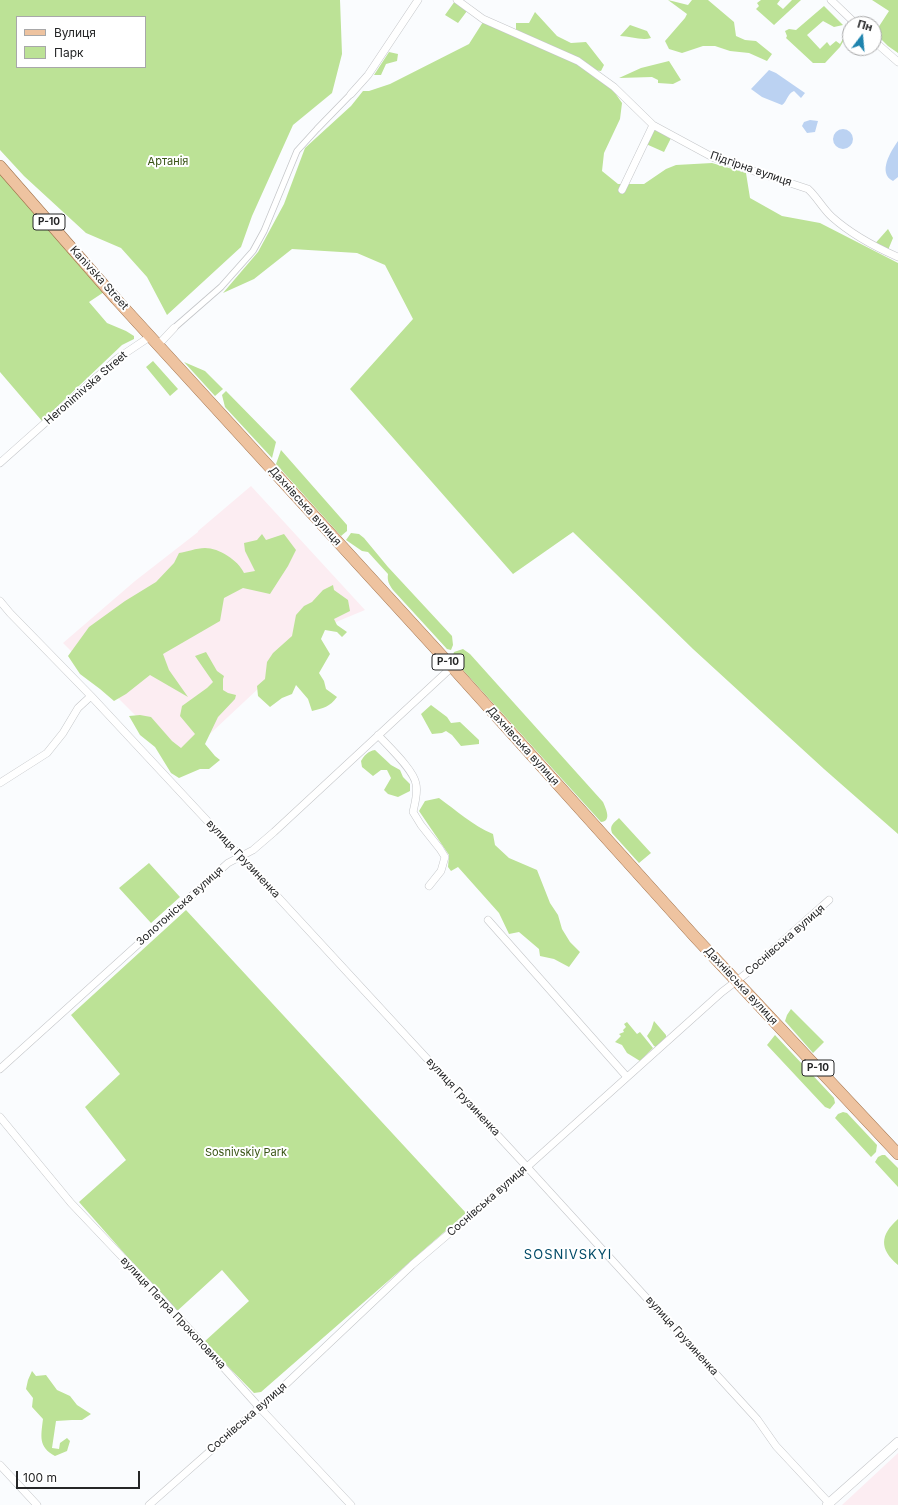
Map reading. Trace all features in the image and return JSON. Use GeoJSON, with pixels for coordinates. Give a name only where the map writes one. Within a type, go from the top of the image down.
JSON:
{"type":"FeatureCollection","features":[{"type":"Feature","properties":{"kind":"main road","name":"Kanivska Street"},"geometry":{"type":"LineString","coordinates":[[0,166],[116,299],[151,336]]}},
{"type":"Feature","properties":{"kind":"main road","name":"Дахнівська вулиця"},"geometry":{"type":"LineString","coordinates":[[151,336],[736,982],[898,1154]]}},
{"type":"Feature","properties":{"kind":"street"},"geometry":{"type":"LineString","coordinates":[[158,345],[174,328],[221,287],[253,251],[264,231],[297,151],[368,75],[418,0]]}},
{"type":"Feature","properties":{"kind":"street","name":"Підгірна вулиця"},"geometry":{"type":"LineString","coordinates":[[457,0],[483,20],[578,61],[614,86],[653,125],[714,158],[808,189],[815,195],[831,217],[879,249],[898,257]]}},
{"type":"Feature","properties":{"kind":"street"},"geometry":{"type":"LineString","coordinates":[[831,0],[848,16]]}},
{"type":"Feature","properties":{"kind":"street"},"geometry":{"type":"LineString","coordinates":[[882,48],[898,62]]}},
{"type":"Feature","properties":{"kind":"street"},"geometry":{"type":"LineString","coordinates":[[622,190],[653,125]]}},
{"type":"Feature","properties":{"kind":"street","name":"Heronimivska Street"},"geometry":{"type":"LineString","coordinates":[[0,463],[118,358],[151,336]]}},
{"type":"Feature","properties":{"kind":"street","name":"вулиця Грузиненка"},"geometry":{"type":"LineString","coordinates":[[0,601],[92,696],[528,1167],[757,1419],[776,1446],[828,1504]]}},
{"type":"Feature","properties":{"kind":"street","name":"Золотоніська вулиця"},"geometry":{"type":"LineString","coordinates":[[0,1069],[228,863],[253,850],[274,832],[452,667]]}},
{"type":"Feature","properties":{"kind":"street"},"geometry":{"type":"LineString","coordinates":[[0,783],[47,753],[63,733],[78,708],[92,696]]}},
{"type":"Feature","properties":{"kind":"street"},"geometry":{"type":"LineString","coordinates":[[378,735],[412,772],[416,784],[416,798],[413,812],[421,826],[445,857],[441,871],[429,886]]}},
{"type":"Feature","properties":{"kind":"street","name":"Соснівська вулиця"},"geometry":{"type":"LineString","coordinates":[[149,1505],[285,1385],[412,1265],[528,1167],[722,992],[736,982],[829,900]]}},
{"type":"Feature","properties":{"kind":"street"},"geometry":{"type":"LineString","coordinates":[[488,920],[627,1077]]}},
{"type":"Feature","properties":{"kind":"street","name":"вулиця Петра Прокоповича"},"geometry":{"type":"LineString","coordinates":[[0,1117],[71,1203],[163,1300],[259,1407],[351,1505]]}},
{"type":"Feature","properties":{"kind":"street"},"geometry":{"type":"LineString","coordinates":[[828,1504],[898,1442]]}},
{"type":"Feature","properties":{"kind":"street"},"geometry":{"type":"LineString","coordinates":[[0,1465],[37,1505]]}},
{"type":"Feature","properties":{"kind":"shaded area"},"geometry":{"type":"Polygon","coordinates":[[[251,486],[365,610],[324,627],[181,761],[63,643],[135,581],[198,532],[251,486]]]}},
{"type":"Feature","properties":{"kind":"shaded area"},"geometry":{"type":"Polygon","coordinates":[[[898,1453],[898,1505],[842,1505],[898,1453]]]}},
{"type":"Feature","properties":{"kind":"green space","name":"Артанія"},"geometry":{"type":"Polygon","coordinates":[[[0,0],[340,0],[342,54],[332,93],[293,125],[252,216],[241,247],[167,315],[147,277],[121,248],[86,233],[24,176],[0,150],[0,0]]]}},
{"type":"Feature","properties":{"kind":"green space"},"geometry":{"type":"Polygon","coordinates":[[[668,0],[688,5],[692,0],[708,0],[734,22],[736,36],[745,40],[756,41],[772,54],[767,61],[749,53],[730,51],[715,46],[703,46],[682,53],[669,49],[665,41],[687,14],[668,0]]]}},
{"type":"Feature","properties":{"kind":"green space"},"geometry":{"type":"Polygon","coordinates":[[[761,0],[780,0],[777,4],[783,9],[792,0],[801,0],[774,25],[756,9],[759,6],[757,3],[761,0]]]}},
{"type":"Feature","properties":{"kind":"green space"},"geometry":{"type":"Polygon","coordinates":[[[872,0],[898,0],[898,53],[882,40],[882,22],[889,11],[872,0]]]}},
{"type":"Feature","properties":{"kind":"green space"},"geometry":{"type":"Polygon","coordinates":[[[455,1],[467,11],[458,23],[445,15],[455,1]]]}},
{"type":"Feature","properties":{"kind":"green space"},"geometry":{"type":"Polygon","coordinates":[[[824,6],[842,25],[834,27],[823,21],[807,35],[820,49],[827,42],[830,46],[836,41],[840,44],[842,41],[842,44],[825,63],[813,63],[786,38],[787,36],[785,31],[789,29],[796,30],[824,6]]]}},
{"type":"Feature","properties":{"kind":"green space"},"geometry":{"type":"Polygon","coordinates":[[[535,12],[557,36],[571,43],[586,42],[604,65],[601,71],[594,70],[516,32],[516,23],[529,23],[535,12]]]}},
{"type":"Feature","properties":{"kind":"green space"},"geometry":{"type":"Polygon","coordinates":[[[483,22],[580,65],[613,90],[622,103],[620,119],[604,153],[602,171],[618,184],[644,184],[666,169],[676,165],[712,163],[746,173],[750,198],[782,216],[820,223],[898,263],[898,834],[824,769],[693,649],[573,532],[513,574],[350,389],[413,319],[385,265],[357,253],[292,249],[254,279],[223,293],[258,252],[284,204],[305,148],[351,106],[363,91],[369,91],[390,84],[469,44],[483,22]]]}},
{"type":"Feature","properties":{"kind":"green space"},"geometry":{"type":"Polygon","coordinates":[[[630,25],[647,31],[651,38],[644,39],[620,36],[630,25]]]}},
{"type":"Feature","properties":{"kind":"green space"},"geometry":{"type":"Polygon","coordinates":[[[389,52],[398,54],[397,61],[386,64],[381,75],[374,75],[389,52]]]}},
{"type":"Feature","properties":{"kind":"green space"},"geometry":{"type":"Polygon","coordinates":[[[669,61],[681,80],[673,84],[658,83],[658,80],[652,77],[619,78],[641,68],[669,61]]]}},
{"type":"Feature","properties":{"kind":"green space"},"geometry":{"type":"Polygon","coordinates":[[[654,129],[671,138],[664,152],[646,144],[654,129]]]}},
{"type":"Feature","properties":{"kind":"green space"},"geometry":{"type":"Polygon","coordinates":[[[0,174],[104,292],[89,302],[107,323],[134,336],[134,339],[122,345],[42,421],[0,372],[0,174]]]}},
{"type":"Feature","properties":{"kind":"green space"},"geometry":{"type":"Polygon","coordinates":[[[888,229],[893,238],[886,255],[872,247],[888,229]]]}},
{"type":"Feature","properties":{"kind":"green space"},"geometry":{"type":"Polygon","coordinates":[[[153,361],[178,389],[170,396],[146,367],[153,361]]]}},
{"type":"Feature","properties":{"kind":"green space"},"geometry":{"type":"Polygon","coordinates":[[[184,362],[205,371],[223,389],[215,396],[184,362]]]}},
{"type":"Feature","properties":{"kind":"green space"},"geometry":{"type":"Polygon","coordinates":[[[226,391],[276,442],[272,458],[225,407],[222,395],[226,391]]]}},
{"type":"Feature","properties":{"kind":"green space"},"geometry":{"type":"Polygon","coordinates":[[[281,450],[347,525],[347,531],[341,536],[276,464],[281,450]]]}},
{"type":"Feature","properties":{"kind":"green space"},"geometry":{"type":"Polygon","coordinates":[[[351,533],[359,534],[364,538],[388,567],[452,636],[453,645],[451,650],[447,649],[393,590],[388,579],[388,574],[368,552],[362,551],[346,540],[351,533]]]}},
{"type":"Feature","properties":{"kind":"green space"},"geometry":{"type":"Polygon","coordinates":[[[262,534],[266,540],[284,534],[296,550],[288,566],[270,594],[243,588],[224,598],[220,621],[163,654],[169,670],[188,697],[150,675],[126,694],[114,701],[80,674],[68,656],[89,627],[125,601],[156,582],[174,563],[179,553],[205,548],[216,550],[233,559],[244,573],[255,571],[245,551],[244,543],[257,540],[262,534]]]}},
{"type":"Feature","properties":{"kind":"green space"},"geometry":{"type":"Polygon","coordinates":[[[333,585],[334,590],[348,600],[350,611],[334,619],[337,625],[347,632],[342,637],[337,632],[325,630],[321,639],[330,654],[319,673],[324,681],[326,689],[337,697],[329,705],[312,711],[308,699],[296,685],[292,694],[282,698],[270,707],[258,696],[257,686],[265,679],[267,662],[273,653],[292,636],[296,615],[304,606],[312,602],[323,590],[333,585]]]}},
{"type":"Feature","properties":{"kind":"green space"},"geometry":{"type":"Polygon","coordinates":[[[463,649],[470,654],[603,802],[607,814],[604,821],[601,822],[453,659],[454,652],[463,649]]]}},
{"type":"Feature","properties":{"kind":"green space"},"geometry":{"type":"Polygon","coordinates":[[[206,652],[217,671],[224,676],[223,690],[236,695],[235,699],[218,717],[205,744],[220,760],[209,769],[200,769],[179,778],[171,773],[155,747],[140,735],[129,716],[140,715],[151,717],[172,741],[181,748],[195,734],[180,716],[182,706],[213,682],[195,656],[206,652]]]}},
{"type":"Feature","properties":{"kind":"green space"},"geometry":{"type":"Polygon","coordinates":[[[431,705],[447,717],[451,723],[460,722],[479,740],[479,744],[461,746],[452,735],[446,731],[432,734],[421,714],[431,705]]]}},
{"type":"Feature","properties":{"kind":"green space"},"geometry":{"type":"Polygon","coordinates":[[[375,750],[391,765],[400,770],[403,777],[410,784],[410,791],[398,797],[388,794],[384,790],[391,778],[387,770],[381,770],[373,776],[362,767],[361,761],[363,757],[375,750]]]}},
{"type":"Feature","properties":{"kind":"green space"},"geometry":{"type":"Polygon","coordinates":[[[439,798],[471,822],[493,834],[495,845],[509,858],[537,870],[550,903],[558,915],[562,929],[570,942],[580,952],[569,967],[554,959],[540,956],[539,949],[519,932],[509,934],[499,913],[458,867],[451,871],[448,867],[449,855],[419,811],[425,801],[439,798]]]}},
{"type":"Feature","properties":{"kind":"green space"},"geometry":{"type":"Polygon","coordinates":[[[619,818],[651,853],[639,863],[612,833],[612,826],[619,818]]]}},
{"type":"Feature","properties":{"kind":"green space"},"geometry":{"type":"Polygon","coordinates":[[[149,863],[180,897],[151,923],[119,888],[149,863]]]}},
{"type":"Feature","properties":{"kind":"green space","name":"Sosnivskiy Park"},"geometry":{"type":"Polygon","coordinates":[[[186,910],[466,1213],[261,1392],[254,1393],[204,1342],[249,1301],[222,1270],[176,1312],[79,1202],[126,1160],[85,1107],[120,1074],[71,1015],[186,910]]]}},
{"type":"Feature","properties":{"kind":"green space"},"geometry":{"type":"Polygon","coordinates":[[[791,1009],[824,1042],[813,1053],[785,1021],[791,1009]]]}},
{"type":"Feature","properties":{"kind":"green space"},"geometry":{"type":"Polygon","coordinates":[[[654,1021],[666,1035],[666,1037],[656,1047],[647,1036],[654,1021]]]}},
{"type":"Feature","properties":{"kind":"green space"},"geometry":{"type":"Polygon","coordinates":[[[627,1022],[637,1034],[640,1032],[653,1048],[640,1061],[627,1053],[622,1045],[615,1042],[621,1036],[619,1034],[624,1032],[623,1030],[626,1027],[624,1024],[627,1022]]]}},
{"type":"Feature","properties":{"kind":"green space"},"geometry":{"type":"Polygon","coordinates":[[[775,1035],[834,1098],[835,1103],[830,1109],[825,1107],[767,1045],[775,1035]]]}},
{"type":"Feature","properties":{"kind":"green space"},"geometry":{"type":"Polygon","coordinates":[[[843,1112],[847,1113],[877,1145],[876,1152],[871,1157],[835,1118],[838,1114],[843,1112]]]}},
{"type":"Feature","properties":{"kind":"green space"},"geometry":{"type":"Polygon","coordinates":[[[885,1155],[898,1168],[898,1187],[875,1162],[878,1157],[885,1155]]]}},
{"type":"Feature","properties":{"kind":"green space"},"geometry":{"type":"Polygon","coordinates":[[[898,1219],[898,1265],[887,1253],[884,1242],[888,1231],[898,1219]]]}},
{"type":"Feature","properties":{"kind":"green space"},"geometry":{"type":"Polygon","coordinates":[[[32,1371],[36,1376],[46,1375],[57,1390],[70,1396],[77,1405],[91,1414],[82,1420],[56,1421],[52,1448],[59,1449],[60,1443],[67,1438],[70,1441],[67,1451],[55,1456],[43,1445],[41,1436],[43,1419],[32,1407],[33,1398],[26,1389],[32,1371]]]}},
{"type":"Feature","properties":{"kind":"water"},"geometry":{"type":"Polygon","coordinates":[[[769,70],[776,73],[805,93],[801,98],[794,91],[782,105],[762,97],[751,89],[769,70]]]}},
{"type":"Feature","properties":{"kind":"water"},"geometry":{"type":"Polygon","coordinates":[[[810,120],[818,121],[815,132],[807,133],[802,126],[804,122],[810,120]]]}},
{"type":"Feature","properties":{"kind":"water"},"geometry":{"type":"Polygon","coordinates":[[[843,129],[850,132],[853,139],[850,146],[843,149],[836,146],[833,139],[836,132],[843,129]]]}},
{"type":"Feature","properties":{"kind":"water"},"geometry":{"type":"Polygon","coordinates":[[[898,141],[898,177],[893,181],[886,173],[886,167],[889,156],[898,141]]]}},
{"type":"Feature","properties":{"kind":"district","name":"SOSNIVSKYI"},"geometry":{"type":"Point","coordinates":[568,1255]}}]}
